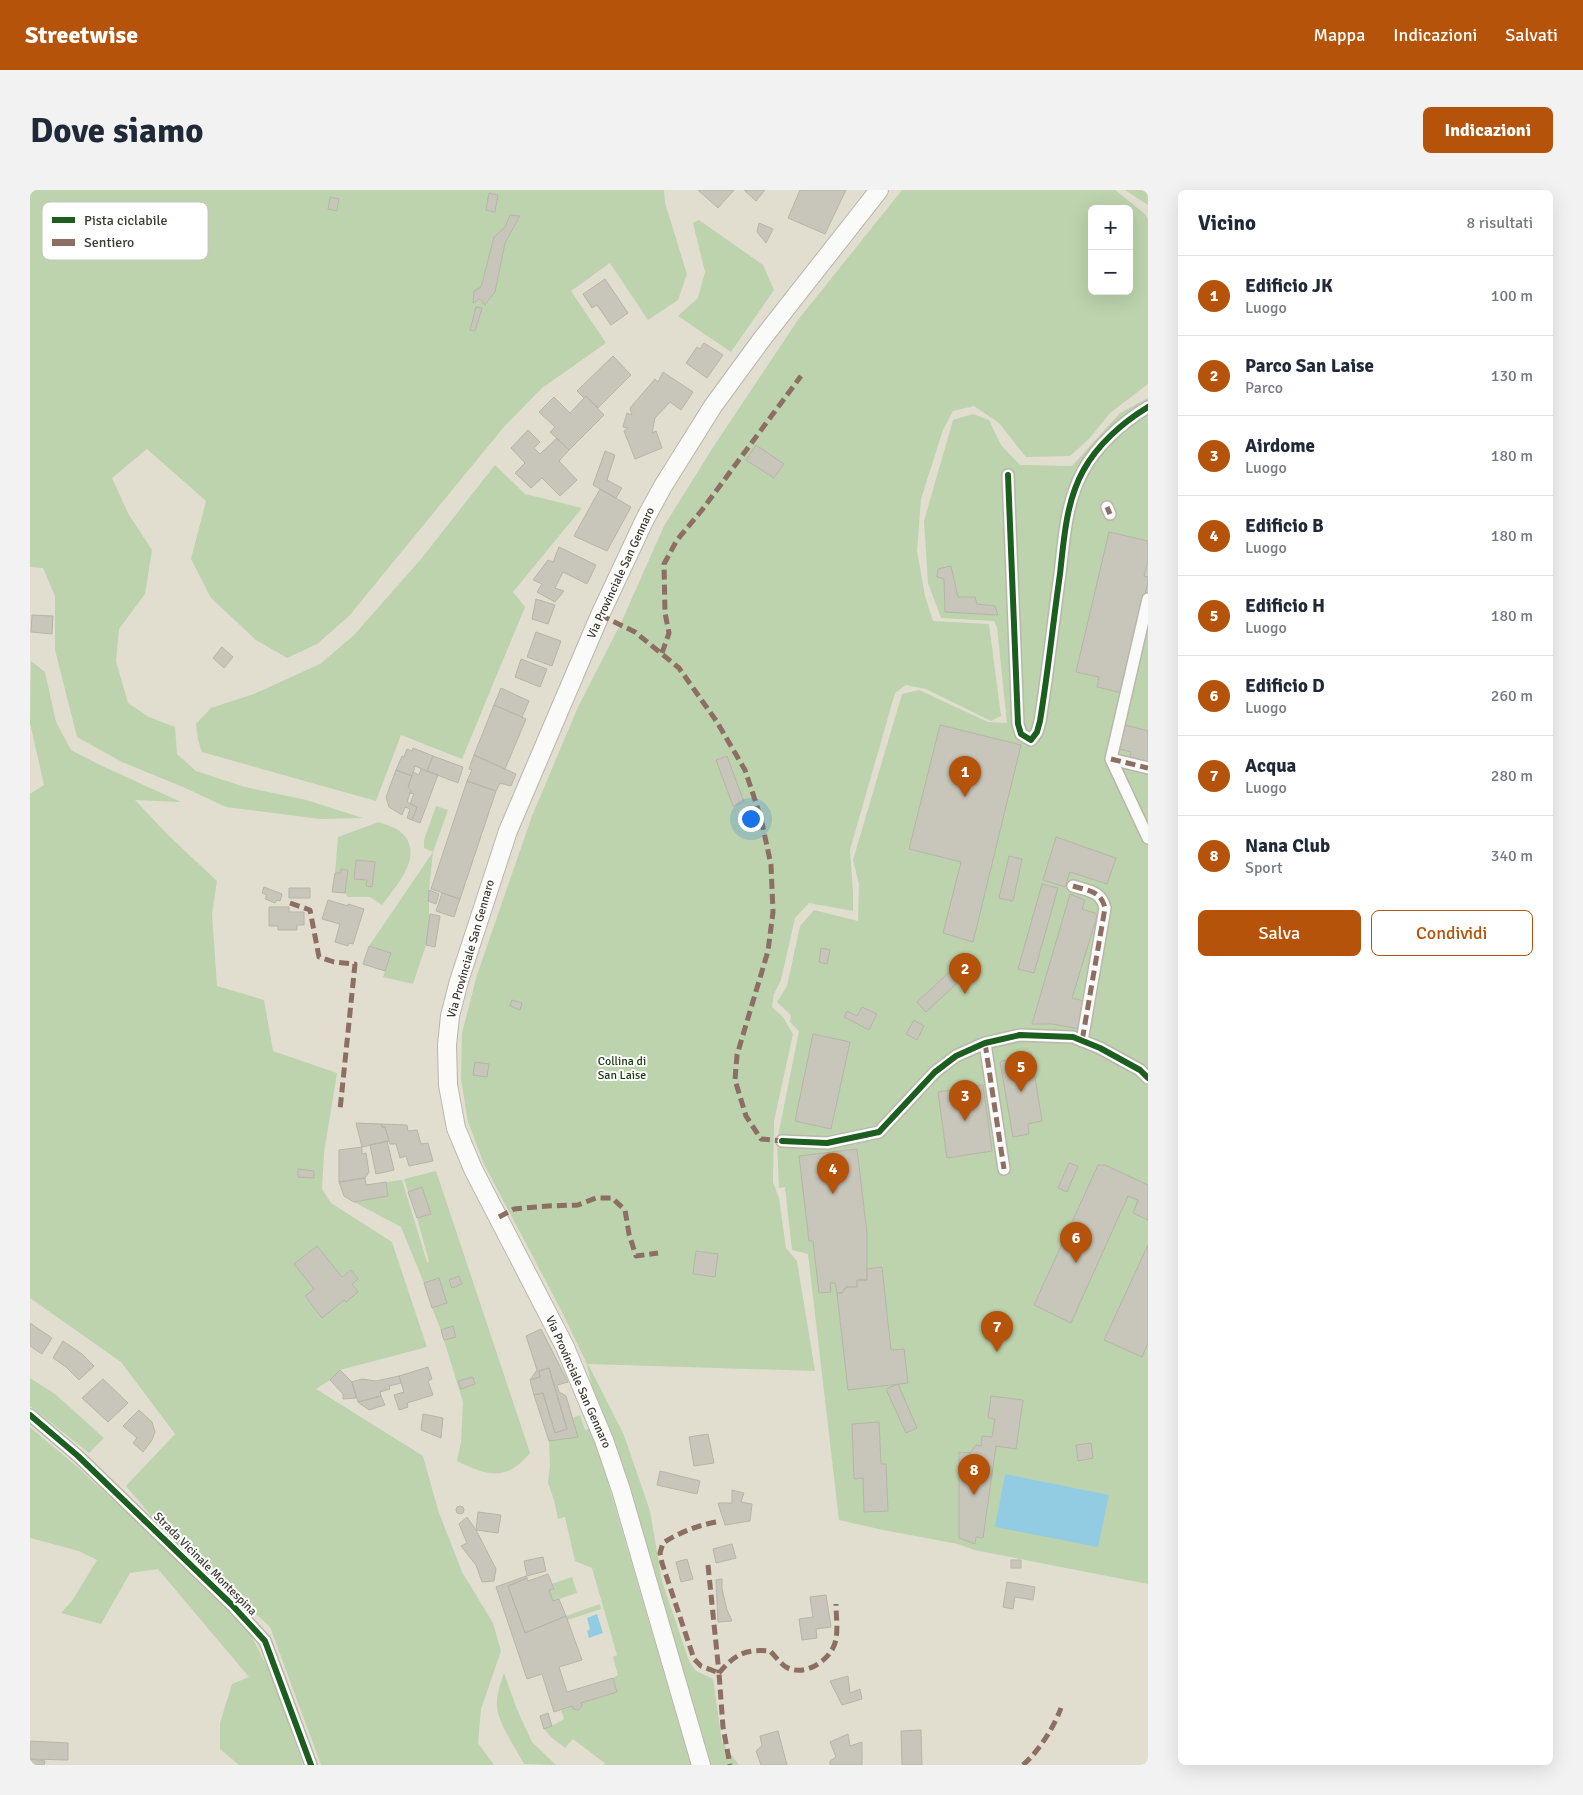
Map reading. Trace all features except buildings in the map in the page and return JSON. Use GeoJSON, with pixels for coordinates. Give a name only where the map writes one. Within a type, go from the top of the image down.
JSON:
{"type":"FeatureCollection","features":[{"type":"Feature","properties":{"kind":"main road","name":"Via Provinciale San Gennaro"},"geometry":{"type":"LineString","coordinates":[[701,1765],[621,1490],[604,1440],[565,1347],[473,1169],[456,1128],[447,1076],[449,1026],[461,974],[508,831],[600,616],[645,519],[663,486],[713,406],[762,339],[879,190]]}},
{"type":"Feature","properties":{"kind":"street"},"geometry":{"type":"LineString","coordinates":[[1008,475],[1018,724],[1021,734],[1031,740],[1040,721],[1066,527],[1076,486],[1084,470],[1109,438],[1125,423],[1148,408]]}},
{"type":"Feature","properties":{"kind":"street"},"geometry":{"type":"LineString","coordinates":[[1148,599],[1111,759],[1148,838]]}},
{"type":"Feature","properties":{"kind":"street"},"geometry":{"type":"LineString","coordinates":[[1111,759],[1148,768]]}},
{"type":"Feature","properties":{"kind":"street"},"geometry":{"type":"LineString","coordinates":[[1073,886],[1099,895],[1105,908],[1082,1041]]}},
{"type":"Feature","properties":{"kind":"street"},"geometry":{"type":"LineString","coordinates":[[782,1141],[827,1143],[880,1132],[935,1072],[956,1056],[985,1043],[1020,1035],[1073,1037],[1100,1048],[1140,1070],[1148,1078]]}},
{"type":"Feature","properties":{"kind":"street"},"geometry":{"type":"LineString","coordinates":[[985,1043],[1004,1168]]}},
{"type":"Feature","properties":{"kind":"street","name":"Strada Vicinale Montespina"},"geometry":{"type":"LineString","coordinates":[[30,1415],[92,1470],[232,1604],[265,1641],[311,1765]]}},
{"type":"Feature","properties":{"kind":"green space"},"geometry":{"type":"Polygon","coordinates":[[[30,190],[664,190],[665,203],[687,274],[678,300],[648,320],[610,263],[571,291],[606,343],[542,388],[503,428],[349,616],[317,644],[287,658],[256,640],[211,598],[191,559],[206,501],[147,449],[112,478],[129,515],[152,550],[145,594],[119,629],[116,661],[128,703],[149,717],[175,727],[177,754],[196,771],[245,787],[306,800],[363,818],[320,819],[226,807],[122,762],[77,737],[55,650],[55,596],[43,568],[30,567],[30,190]],[[489,193],[486,210],[494,212],[498,195],[489,193]],[[330,197],[328,209],[337,211],[339,199],[330,197]],[[510,215],[505,227],[494,237],[481,287],[474,292],[473,303],[480,300],[486,305],[495,292],[505,243],[520,217],[510,215]],[[476,307],[470,329],[475,331],[481,308],[476,307]]]}},
{"type":"Feature","properties":{"kind":"green space","name":"Collina di San Laise"},"geometry":{"type":"Polygon","coordinates":[[[902,190],[1115,190],[1145,214],[1148,219],[1148,384],[1110,413],[1089,439],[1070,456],[1026,457],[999,423],[974,406],[953,411],[943,430],[921,499],[917,551],[925,596],[933,621],[989,624],[1001,716],[991,721],[926,689],[906,685],[895,693],[850,850],[853,911],[809,903],[795,918],[781,980],[774,994],[772,1007],[783,1017],[793,1034],[774,1121],[773,1182],[779,1198],[786,1248],[797,1261],[815,1371],[588,1364],[624,1435],[650,1511],[662,1581],[689,1661],[696,1671],[713,1679],[722,1742],[739,1765],[710,1765],[596,1407],[587,1364],[561,1310],[484,1164],[468,1122],[461,1079],[462,1033],[477,975],[532,816],[578,707],[620,625],[664,526],[712,449],[798,320],[902,190]],[[756,445],[746,460],[775,478],[784,464],[756,445]],[[716,760],[733,806],[743,802],[716,760]],[[697,1251],[694,1274],[714,1277],[718,1254],[697,1251]]]}},
{"type":"Feature","properties":{"kind":"green space"},"geometry":{"type":"Polygon","coordinates":[[[1125,190],[1148,190],[1148,205],[1125,190]]]}},
{"type":"Feature","properties":{"kind":"green space"},"geometry":{"type":"Polygon","coordinates":[[[699,220],[763,265],[774,290],[731,352],[678,316],[698,298],[705,272],[693,223],[699,220]]]}},
{"type":"Feature","properties":{"kind":"green space"},"geometry":{"type":"Polygon","coordinates":[[[1148,398],[1148,1584],[974,1550],[958,1544],[839,1520],[808,1254],[792,1250],[785,1187],[779,1188],[777,1141],[799,1031],[790,1022],[791,1015],[777,1002],[787,986],[800,926],[814,910],[858,921],[859,884],[853,860],[902,694],[919,690],[988,722],[1007,723],[997,627],[994,621],[941,618],[928,583],[924,521],[953,420],[973,414],[989,420],[1001,445],[1020,465],[1072,466],[1120,413],[1148,398]]]}},
{"type":"Feature","properties":{"kind":"green space"},"geometry":{"type":"Polygon","coordinates":[[[495,465],[525,494],[582,508],[513,592],[525,607],[462,759],[401,735],[376,801],[202,752],[196,724],[211,708],[254,694],[320,664],[354,635],[421,559],[495,465]]]}},
{"type":"Feature","properties":{"kind":"green space"},"geometry":{"type":"Polygon","coordinates":[[[31,661],[45,672],[56,722],[71,750],[181,802],[135,800],[169,836],[217,881],[212,914],[217,986],[264,1000],[273,1051],[337,1073],[324,1153],[322,1189],[331,1203],[392,1242],[427,1347],[340,1370],[330,1380],[316,1389],[423,1456],[438,1510],[462,1572],[493,1623],[501,1651],[481,1709],[478,1743],[494,1765],[321,1765],[270,1627],[158,1524],[126,1486],[175,1434],[121,1362],[30,1298],[30,794],[44,785],[30,723],[31,661]],[[351,1270],[305,1297],[322,1317],[358,1292],[352,1284],[358,1279],[351,1270]]]}},
{"type":"Feature","properties":{"kind":"green space"},"geometry":{"type":"Polygon","coordinates":[[[436,806],[448,810],[433,852],[424,848],[424,840],[436,806]]]}},
{"type":"Feature","properties":{"kind":"green space"},"geometry":{"type":"Polygon","coordinates":[[[379,822],[401,832],[409,843],[411,852],[406,871],[382,905],[370,897],[348,897],[345,893],[348,870],[341,869],[341,873],[335,873],[338,837],[379,822]],[[356,860],[354,879],[367,880],[366,886],[372,887],[375,862],[356,860]]]}},
{"type":"Feature","properties":{"kind":"green space"},"geometry":{"type":"Polygon","coordinates":[[[433,852],[429,890],[429,930],[413,984],[383,977],[391,953],[369,946],[433,852]]]}},
{"type":"Feature","properties":{"kind":"green space"},"geometry":{"type":"Polygon","coordinates":[[[436,1171],[530,1453],[513,1469],[505,1472],[487,1473],[457,1461],[461,1442],[463,1402],[444,1340],[456,1337],[453,1326],[441,1330],[432,1308],[447,1303],[439,1278],[424,1283],[401,1227],[354,1202],[388,1196],[386,1182],[402,1180],[427,1262],[429,1262],[417,1218],[430,1214],[422,1187],[408,1192],[404,1179],[436,1171]],[[473,1377],[459,1381],[461,1389],[475,1384],[473,1377]]]}},
{"type":"Feature","properties":{"kind":"green space"},"geometry":{"type":"Polygon","coordinates":[[[30,1378],[55,1394],[104,1438],[89,1453],[30,1406],[30,1378]]]}},
{"type":"Feature","properties":{"kind":"green space"},"geometry":{"type":"Polygon","coordinates":[[[580,1415],[585,1430],[592,1428],[691,1765],[602,1765],[606,1764],[573,1739],[565,1748],[544,1729],[564,1719],[561,1710],[572,1706],[573,1709],[579,1710],[582,1706],[581,1703],[617,1692],[613,1678],[618,1675],[613,1657],[617,1655],[592,1568],[575,1561],[565,1517],[558,1519],[548,1483],[550,1466],[549,1441],[572,1418],[580,1415]]]}},
{"type":"Feature","properties":{"kind":"green space"},"geometry":{"type":"Polygon","coordinates":[[[30,1427],[81,1470],[248,1629],[273,1678],[303,1765],[239,1765],[220,1749],[220,1723],[232,1684],[249,1677],[158,1569],[130,1573],[101,1624],[61,1613],[72,1601],[97,1560],[79,1551],[30,1538],[30,1427]]]}},
{"type":"Feature","properties":{"kind":"green space"},"geometry":{"type":"Polygon","coordinates":[[[572,1577],[577,1593],[553,1601],[549,1590],[554,1588],[552,1584],[572,1577]]]}},
{"type":"Feature","properties":{"kind":"green space"},"geometry":{"type":"Polygon","coordinates":[[[600,1604],[601,1609],[567,1620],[566,1616],[600,1604]]]}},
{"type":"Feature","properties":{"kind":"green space"},"geometry":{"type":"Polygon","coordinates":[[[504,1673],[516,1707],[532,1742],[556,1765],[524,1764],[512,1744],[497,1708],[498,1695],[504,1673]]]}},
{"type":"Feature","properties":{"kind":"water"},"geometry":{"type":"Polygon","coordinates":[[[1005,1474],[1109,1495],[1098,1547],[995,1527],[1005,1474]]]}},
{"type":"Feature","properties":{"kind":"water"},"geometry":{"type":"Polygon","coordinates":[[[597,1614],[603,1633],[589,1638],[587,1631],[590,1629],[587,1618],[597,1614]]]}},
{"type":"Feature","properties":{"kind":"marked path"},"geometry":{"type":"LineString","coordinates":[[662,653],[669,633],[665,613],[664,564],[677,540],[702,510],[801,376]]}},
{"type":"Feature","properties":{"kind":"marked path"},"geometry":{"type":"LineString","coordinates":[[1107,507],[1110,514]]}},
{"type":"Feature","properties":{"kind":"marked path"},"geometry":{"type":"LineString","coordinates":[[600,615],[635,632],[679,668],[717,722],[745,770],[761,818],[771,865],[773,912],[768,951],[737,1055],[735,1080],[746,1116],[761,1139],[782,1141]]}},
{"type":"Feature","properties":{"kind":"marked path"},"geometry":{"type":"LineString","coordinates":[[1111,759],[1148,768]]}},
{"type":"Feature","properties":{"kind":"marked path"},"geometry":{"type":"LineString","coordinates":[[1073,886],[1094,892],[1101,898],[1105,908],[1082,1041]]}},
{"type":"Feature","properties":{"kind":"marked path"},"geometry":{"type":"LineString","coordinates":[[290,903],[310,910],[319,957],[334,962],[355,964],[340,1110]]}},
{"type":"Feature","properties":{"kind":"marked path"},"geometry":{"type":"LineString","coordinates":[[985,1043],[1004,1169]]}},
{"type":"Feature","properties":{"kind":"marked path"},"geometry":{"type":"LineString","coordinates":[[499,1217],[514,1209],[578,1205],[596,1198],[612,1198],[625,1210],[629,1234],[636,1256],[658,1253]]}},
{"type":"Feature","properties":{"kind":"marked path"},"geometry":{"type":"LineString","coordinates":[[716,1522],[688,1530],[669,1539],[663,1543],[660,1553],[694,1659],[701,1666],[719,1673],[723,1727],[730,1765]]}},
{"type":"Feature","properties":{"kind":"marked path"},"geometry":{"type":"LineString","coordinates":[[708,1565],[719,1673]]}},
{"type":"Feature","properties":{"kind":"marked path"},"geometry":{"type":"LineString","coordinates":[[719,1673],[736,1657],[754,1651],[770,1651],[784,1666],[793,1670],[801,1670],[817,1665],[824,1660],[834,1646],[837,1630],[836,1604]]}},
{"type":"Feature","properties":{"kind":"marked path"},"geometry":{"type":"LineString","coordinates":[[1023,1765],[1035,1753],[1061,1708]]}},
{"type":"Feature","properties":{"kind":"cycle path"},"geometry":{"type":"LineString","coordinates":[[1008,475],[1018,724],[1021,734],[1031,740],[1037,732],[1040,721],[1069,508],[1077,483],[1089,461],[1103,443],[1120,427],[1148,407]]}},
{"type":"Feature","properties":{"kind":"cycle path"},"geometry":{"type":"LineString","coordinates":[[782,1141],[827,1143],[879,1132],[935,1072],[956,1056],[985,1043],[1020,1035],[1073,1037],[1100,1048],[1140,1070],[1148,1078]]}},
{"type":"Feature","properties":{"kind":"cycle path"},"geometry":{"type":"LineString","coordinates":[[30,1415],[78,1456],[232,1605],[265,1641],[311,1765]]}},
{"type":"Feature","properties":{"kind":"place","name":"Edificio JK"},"geometry":{"type":"Point","coordinates":[965,797]}},
{"type":"Feature","properties":{"kind":"place","name":"Parco San Laise"},"geometry":{"type":"Point","coordinates":[965,994]}},
{"type":"Feature","properties":{"kind":"place","name":"Edificio H"},"geometry":{"type":"Point","coordinates":[1021,1092]}},
{"type":"Feature","properties":{"kind":"place","name":"Airdome"},"geometry":{"type":"Point","coordinates":[965,1121]}},
{"type":"Feature","properties":{"kind":"place","name":"Edificio B"},"geometry":{"type":"Point","coordinates":[833,1194]}},
{"type":"Feature","properties":{"kind":"place","name":"Edificio D"},"geometry":{"type":"Point","coordinates":[1076,1263]}},
{"type":"Feature","properties":{"kind":"place","name":"Acqua"},"geometry":{"type":"Point","coordinates":[997,1352]}},
{"type":"Feature","properties":{"kind":"place","name":"Nana Club"},"geometry":{"type":"Point","coordinates":[974,1495]}}]}
